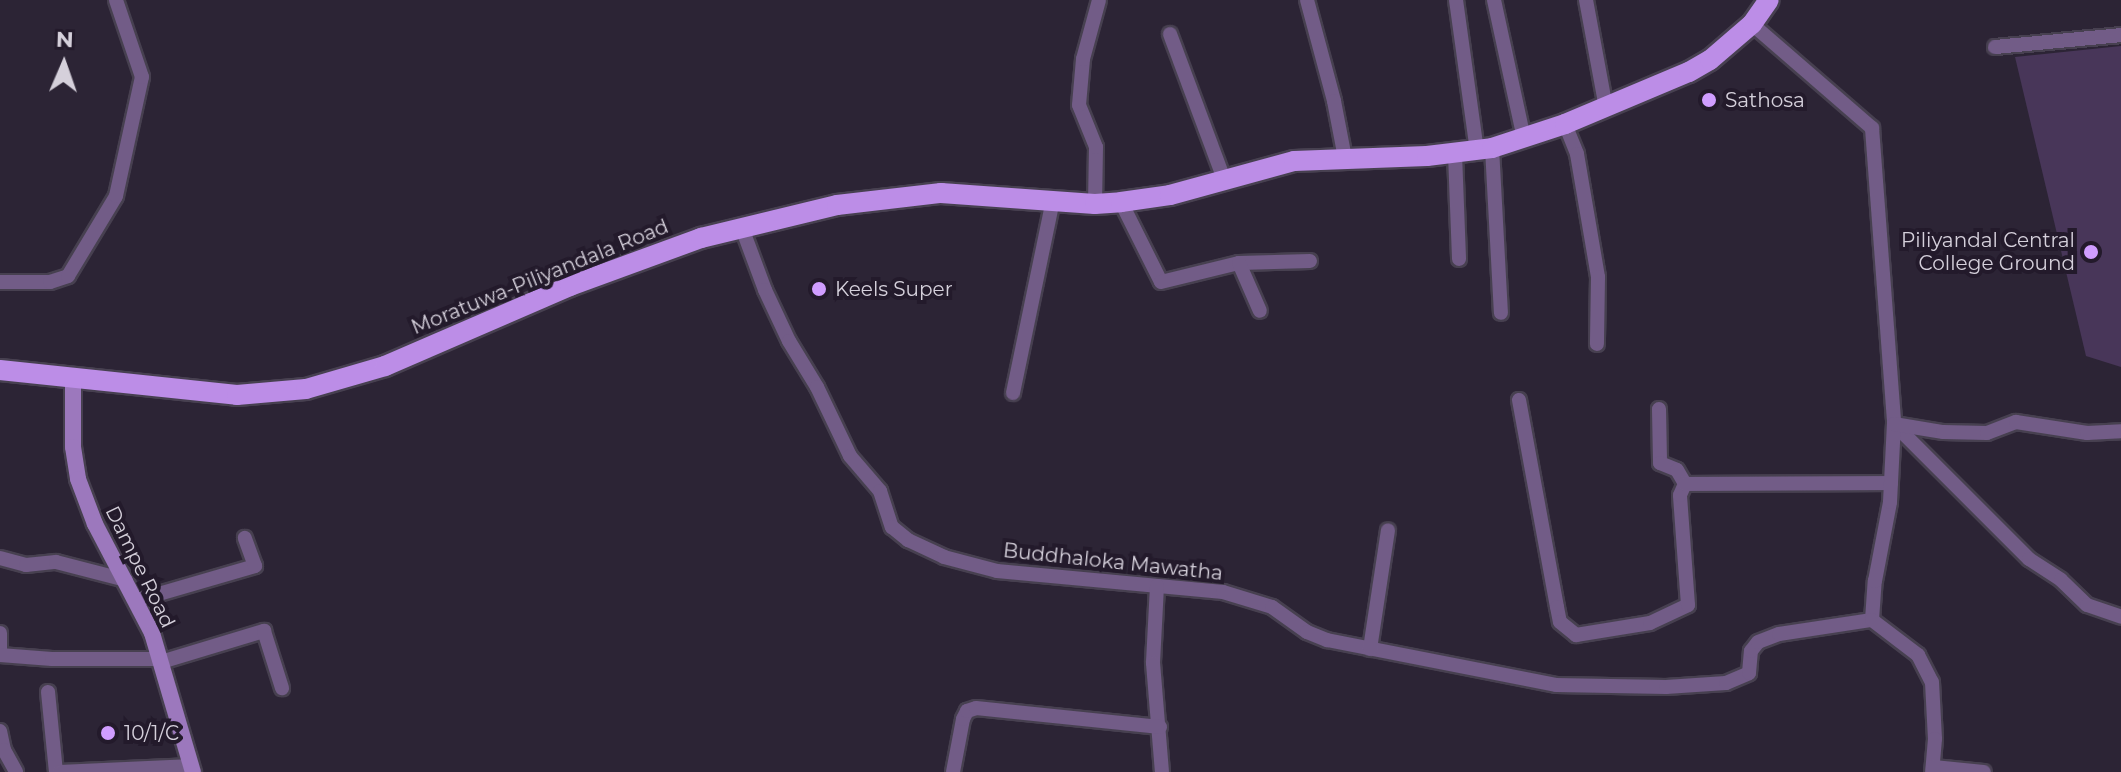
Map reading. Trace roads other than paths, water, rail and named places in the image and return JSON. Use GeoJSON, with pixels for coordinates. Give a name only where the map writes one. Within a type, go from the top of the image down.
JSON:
{"type":"FeatureCollection","features":[{"type":"Feature","properties":{"kind":"main road","name":"Moratuwa-Piliyandala Road"},"geometry":{"type":"LineString","coordinates":[[0,370],[237,395],[306,389],[385,366],[570,286],[701,238],[837,205],[900,196],[995,194],[1095,204],[1121,202],[1170,195],[1294,161],[1455,154],[1485,149],[1565,124],[1699,66],[1752,24],[1769,0]]}},
{"type":"Feature","properties":{"kind":"street"},"geometry":{"type":"LineString","coordinates":[[0,282],[50,282],[68,276],[116,196],[142,77],[116,0]]}},
{"type":"Feature","properties":{"kind":"street"},"geometry":{"type":"LineString","coordinates":[[1095,204],[1096,147],[1079,105],[1083,59],[1099,0]]}},
{"type":"Feature","properties":{"kind":"street"},"geometry":{"type":"LineString","coordinates":[[1307,0],[1334,101],[1345,158]]}},
{"type":"Feature","properties":{"kind":"street"},"geometry":{"type":"LineString","coordinates":[[1456,0],[1485,149],[1501,313]]}},
{"type":"Feature","properties":{"kind":"street"},"geometry":{"type":"LineString","coordinates":[[1494,0],[1524,139]]}},
{"type":"Feature","properties":{"kind":"street"},"geometry":{"type":"LineString","coordinates":[[1586,0],[1606,108]]}},
{"type":"Feature","properties":{"kind":"street"},"geometry":{"type":"LineString","coordinates":[[1752,24],[1872,128],[1894,424],[1884,546],[1875,581],[1872,620],[1910,648],[1925,665],[1932,682],[1933,770],[1984,772]]}},
{"type":"Feature","properties":{"kind":"street"},"geometry":{"type":"LineString","coordinates":[[1170,34],[1224,179]]}},
{"type":"Feature","properties":{"kind":"street"},"geometry":{"type":"LineString","coordinates":[[1995,47],[2121,35]]}},
{"type":"Feature","properties":{"kind":"street"},"geometry":{"type":"LineString","coordinates":[[1565,124],[1577,154],[1598,277],[1597,344]]}},
{"type":"Feature","properties":{"kind":"street"},"geometry":{"type":"LineString","coordinates":[[1455,154],[1459,182],[1459,259]]}},
{"type":"Feature","properties":{"kind":"street"},"geometry":{"type":"LineString","coordinates":[[1013,393],[1053,200]]}},
{"type":"Feature","properties":{"kind":"street"},"geometry":{"type":"LineString","coordinates":[[1121,202],[1161,282],[1239,263],[1310,261]]}},
{"type":"Feature","properties":{"kind":"street","name":"Buddhaloka Mawatha"},"geometry":{"type":"LineString","coordinates":[[742,228],[765,290],[789,341],[817,387],[850,456],[880,491],[887,517],[898,534],[944,557],[997,571],[1246,597],[1272,607],[1307,632],[1370,649],[1556,685],[1698,686],[1744,677],[1749,673],[1754,645],[1768,638],[1872,620]]}},
{"type":"Feature","properties":{"kind":"street"},"geometry":{"type":"LineString","coordinates":[[1239,263],[1260,311]]}},
{"type":"Feature","properties":{"kind":"street","name":"Dampe Road"},"geometry":{"type":"LineString","coordinates":[[73,377],[73,447],[78,479],[95,524],[138,600],[192,769]]}},
{"type":"Feature","properties":{"kind":"street"},"geometry":{"type":"LineString","coordinates":[[1519,400],[1560,622],[1576,635],[1650,623],[1680,612],[1688,605],[1680,495],[1685,484]]}},
{"type":"Feature","properties":{"kind":"street"},"geometry":{"type":"LineString","coordinates":[[1659,409],[1660,463],[1677,470],[1685,484]]}},
{"type":"Feature","properties":{"kind":"street"},"geometry":{"type":"LineString","coordinates":[[1894,424],[1943,432],[1987,433],[2016,422],[2087,433],[2121,431]]}},
{"type":"Feature","properties":{"kind":"street"},"geometry":{"type":"LineString","coordinates":[[1894,424],[2029,559],[2061,580],[2087,605],[2121,617]]}},
{"type":"Feature","properties":{"kind":"street"},"geometry":{"type":"LineString","coordinates":[[1685,484],[1891,483]]}},
{"type":"Feature","properties":{"kind":"street"},"geometry":{"type":"LineString","coordinates":[[1370,649],[1388,530]]}},
{"type":"Feature","properties":{"kind":"street"},"geometry":{"type":"LineString","coordinates":[[138,600],[255,566],[245,538]]}},
{"type":"Feature","properties":{"kind":"street"},"geometry":{"type":"LineString","coordinates":[[0,558],[26,565],[56,562],[126,580]]}},
{"type":"Feature","properties":{"kind":"street"},"geometry":{"type":"LineString","coordinates":[[1157,586],[1153,663],[1162,772]]}},
{"type":"Feature","properties":{"kind":"street"},"geometry":{"type":"LineString","coordinates":[[0,633],[0,655],[160,661],[264,631],[282,688]]}},
{"type":"Feature","properties":{"kind":"street"},"geometry":{"type":"LineString","coordinates":[[48,692],[58,772],[192,769]]}},
{"type":"Feature","properties":{"kind":"street"},"geometry":{"type":"LineString","coordinates":[[953,772],[963,719],[967,711],[976,708],[1160,727]]}},
{"type":"Feature","properties":{"kind":"street"},"geometry":{"type":"LineString","coordinates":[[0,731],[4,750],[16,772]]}},
{"type":"Feature","properties":{"kind":"place","name":"Sathosa"},"geometry":{"type":"Point","coordinates":[1709,100]}},
{"type":"Feature","properties":{"kind":"place","name":"Piliyandal Central College Ground"},"geometry":{"type":"Point","coordinates":[2091,252]}},
{"type":"Feature","properties":{"kind":"place","name":"Keels Super"},"geometry":{"type":"Point","coordinates":[819,289]}},
{"type":"Feature","properties":{"kind":"place","name":"10/1/C"},"geometry":{"type":"Point","coordinates":[108,733]}}]}
